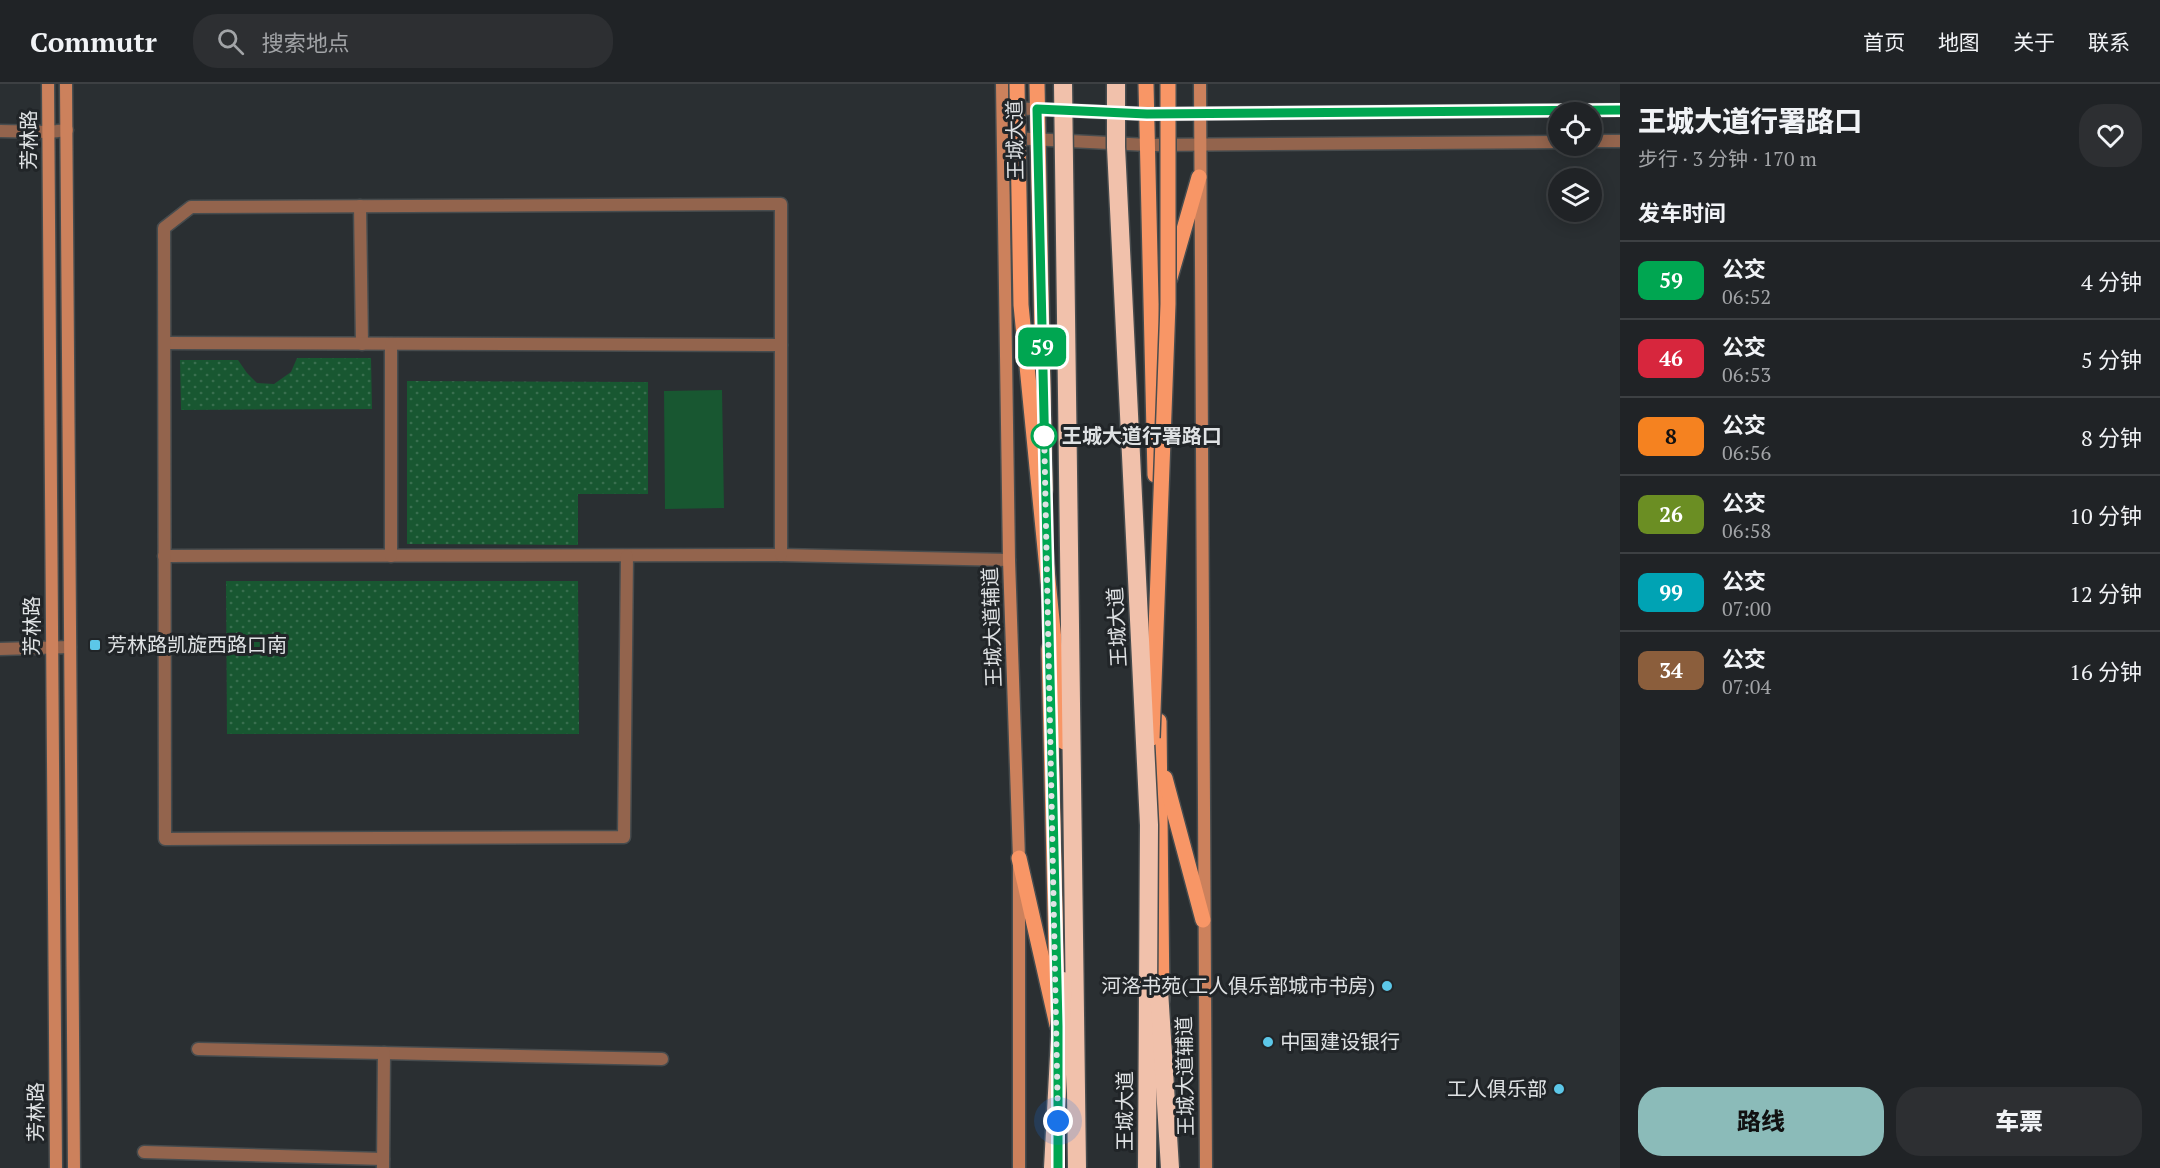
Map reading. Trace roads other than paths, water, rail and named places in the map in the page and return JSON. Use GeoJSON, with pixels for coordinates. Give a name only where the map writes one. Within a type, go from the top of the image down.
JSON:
{"type":"FeatureCollection","features":[{"type":"Feature","properties":{"kind":"highway"},"geometry":{"type":"LineString","coordinates":[[1063,84],[1077,1168]]}},
{"type":"Feature","properties":{"kind":"highway","name":"王城大道"},"geometry":{"type":"LineString","coordinates":[[1116,84],[1117,171],[1149,825],[1148,1168]]}},
{"type":"Feature","properties":{"kind":"highway"},"geometry":{"type":"LineString","coordinates":[[1053,1168],[1072,824]]}},
{"type":"Feature","properties":{"kind":"highway"},"geometry":{"type":"LineString","coordinates":[[1149,825],[1170,1168]]}},
{"type":"Feature","properties":{"kind":"main road","name":"芳林路"},"geometry":{"type":"LineString","coordinates":[[48,84],[56,1168]]}},
{"type":"Feature","properties":{"kind":"main road","name":"芳林路"},"geometry":{"type":"LineString","coordinates":[[66,84],[74,1168]]}},
{"type":"Feature","properties":{"kind":"main road","name":"王城大道辅道"},"geometry":{"type":"LineString","coordinates":[[1002,84],[1009,560],[1019,858],[1019,1168]]}},
{"type":"Feature","properties":{"kind":"main road"},"geometry":{"type":"LineString","coordinates":[[1017,84],[1021,305],[1072,824]]}},
{"type":"Feature","properties":{"kind":"main road","name":"王城大道"},"geometry":{"type":"LineString","coordinates":[[1037,84],[1058,1026],[1058,1168]]}},
{"type":"Feature","properties":{"kind":"main road","name":"王城大道"},"geometry":{"type":"LineString","coordinates":[[1146,84],[1153,335],[1163,1168]]}},
{"type":"Feature","properties":{"kind":"main road"},"geometry":{"type":"LineString","coordinates":[[1149,825],[1168,304],[1168,84]]}},
{"type":"Feature","properties":{"kind":"main road","name":"王城大道辅道"},"geometry":{"type":"LineString","coordinates":[[1200,84],[1206,1168]]}},
{"type":"Feature","properties":{"kind":"main road"},"geometry":{"type":"LineString","coordinates":[[1153,335],[1199,177]]}},
{"type":"Feature","properties":{"kind":"main road"},"geometry":{"type":"LineString","coordinates":[[1159,756],[1203,920]]}},
{"type":"Feature","properties":{"kind":"main road"},"geometry":{"type":"LineString","coordinates":[[1019,858],[1058,1026]]}},
{"type":"Feature","properties":{"kind":"street"},"geometry":{"type":"LineString","coordinates":[[1002,107],[1147,114],[1620,110]]}},
{"type":"Feature","properties":{"kind":"street"},"geometry":{"type":"LineString","coordinates":[[0,131],[67,130]]}},
{"type":"Feature","properties":{"kind":"street"},"geometry":{"type":"LineString","coordinates":[[1002,138],[1148,145],[1548,141]]}},
{"type":"Feature","properties":{"kind":"street"},"geometry":{"type":"LineString","coordinates":[[1602,141],[1620,141]]}},
{"type":"Feature","properties":{"kind":"street"},"geometry":{"type":"LineString","coordinates":[[627,555],[624,837],[165,839],[164,228],[191,207],[781,204],[781,555]]}},
{"type":"Feature","properties":{"kind":"street"},"geometry":{"type":"LineString","coordinates":[[360,206],[362,344]]}},
{"type":"Feature","properties":{"kind":"street"},"geometry":{"type":"LineString","coordinates":[[165,343],[781,345]]}},
{"type":"Feature","properties":{"kind":"street"},"geometry":{"type":"LineString","coordinates":[[391,344],[391,556]]}},
{"type":"Feature","properties":{"kind":"street"},"geometry":{"type":"LineString","coordinates":[[164,556],[781,555],[1009,560]]}},
{"type":"Feature","properties":{"kind":"street"},"geometry":{"type":"LineString","coordinates":[[0,649],[70,647]]}},
{"type":"Feature","properties":{"kind":"street"},"geometry":{"type":"LineString","coordinates":[[198,1050],[662,1059]]}},
{"type":"Feature","properties":{"kind":"street"},"geometry":{"type":"LineString","coordinates":[[144,1152],[383,1164],[384,1053]]}},
{"type":"Feature","properties":{"kind":"place","name":"王城大道行署路口"},"geometry":{"type":"Point","coordinates":[1044,436]}},
{"type":"Feature","properties":{"kind":"place","name":"芳林路凯旋西路口南"},"geometry":{"type":"Point","coordinates":[95,645]}},
{"type":"Feature","properties":{"kind":"place","name":"河洛书苑(工人俱乐部城市书房)"},"geometry":{"type":"Point","coordinates":[1387,986]}},
{"type":"Feature","properties":{"kind":"place","name":"中国建设银行"},"geometry":{"type":"Point","coordinates":[1268,1042]}},
{"type":"Feature","properties":{"kind":"place","name":"工人俱乐部"},"geometry":{"type":"Point","coordinates":[1559,1089]}}]}
